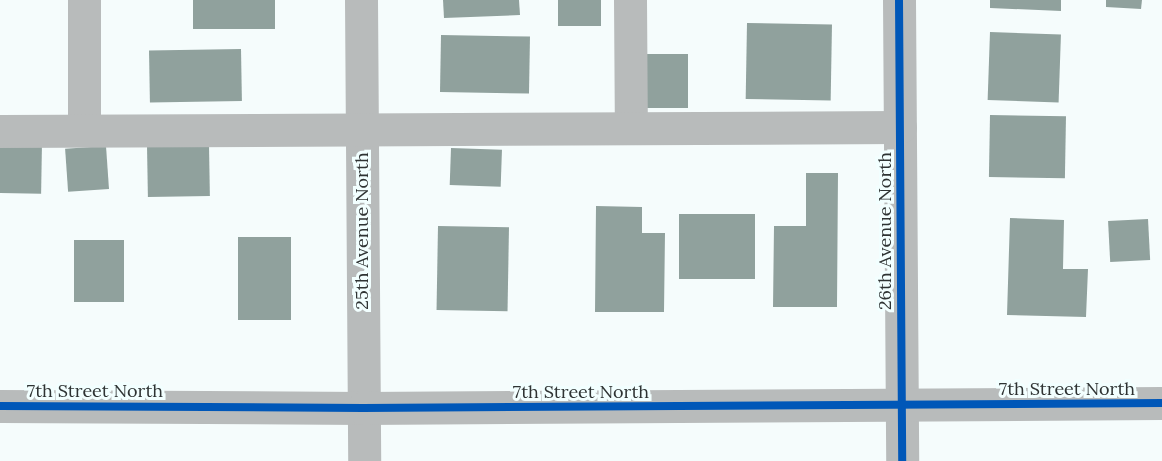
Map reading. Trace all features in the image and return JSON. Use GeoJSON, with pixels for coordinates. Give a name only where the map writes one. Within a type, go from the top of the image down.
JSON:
{"type":"FeatureCollection","features":[{"type":"Feature","properties":{"kind":"street"},"geometry":{"type":"LineString","coordinates":[[84,0],[84,130]]}},
{"type":"Feature","properties":{"kind":"street","name":"25th Avenue North"},"geometry":{"type":"LineString","coordinates":[[361,0],[364,461]]}},
{"type":"Feature","properties":{"kind":"street"},"geometry":{"type":"LineString","coordinates":[[630,0],[631,128]]}},
{"type":"Feature","properties":{"kind":"street","name":"26th Avenue North"},"geometry":{"type":"LineString","coordinates":[[899,0],[902,461]]}},
{"type":"Feature","properties":{"kind":"street"},"geometry":{"type":"LineString","coordinates":[[0,130],[900,127]]}},
{"type":"Feature","properties":{"kind":"street","name":"7th Street North"},"geometry":{"type":"LineString","coordinates":[[0,406],[363,408],[1162,403]]}},
{"type":"Feature","properties":{"kind":"building"},"geometry":{"type":"Polygon","coordinates":[[[193,0],[275,0],[275,29],[193,29],[193,0]]]}},
{"type":"Feature","properties":{"kind":"building"},"geometry":{"type":"Polygon","coordinates":[[[443,0],[519,0],[520,15],[444,18],[443,0]]]}},
{"type":"Feature","properties":{"kind":"building"},"geometry":{"type":"Polygon","coordinates":[[[558,0],[601,0],[601,26],[558,26],[558,0]]]}},
{"type":"Feature","properties":{"kind":"building"},"geometry":{"type":"Polygon","coordinates":[[[990,0],[1061,0],[1061,11],[990,8],[990,0]]]}},
{"type":"Feature","properties":{"kind":"building"},"geometry":{"type":"Polygon","coordinates":[[[1106,0],[1142,0],[1141,9],[1106,7],[1106,0]]]}},
{"type":"Feature","properties":{"kind":"building"},"geometry":{"type":"Polygon","coordinates":[[[747,23],[832,24],[831,100],[746,99],[747,23]]]}},
{"type":"Feature","properties":{"kind":"building"},"geometry":{"type":"Polygon","coordinates":[[[990,32],[1061,34],[1059,102],[988,100],[990,32]]]}},
{"type":"Feature","properties":{"kind":"building"},"geometry":{"type":"Polygon","coordinates":[[[441,35],[530,37],[529,94],[440,92],[441,35]]]}},
{"type":"Feature","properties":{"kind":"building"},"geometry":{"type":"Polygon","coordinates":[[[241,49],[242,101],[150,103],[149,51],[241,49]]]}},
{"type":"Feature","properties":{"kind":"building"},"geometry":{"type":"Polygon","coordinates":[[[644,54],[688,54],[688,108],[644,108],[644,54]]]}},
{"type":"Feature","properties":{"kind":"building"},"geometry":{"type":"Polygon","coordinates":[[[990,115],[1066,116],[1065,178],[989,177],[990,115]]]}},
{"type":"Feature","properties":{"kind":"building"},"geometry":{"type":"Polygon","coordinates":[[[0,142],[42,143],[41,194],[0,193],[0,142]]]}},
{"type":"Feature","properties":{"kind":"building"},"geometry":{"type":"Polygon","coordinates":[[[209,145],[210,196],[148,197],[147,146],[209,145]]]}},
{"type":"Feature","properties":{"kind":"building"},"geometry":{"type":"Polygon","coordinates":[[[106,146],[109,189],[68,192],[65,149],[106,146]]]}},
{"type":"Feature","properties":{"kind":"building"},"geometry":{"type":"Polygon","coordinates":[[[451,148],[502,150],[501,187],[450,185],[451,148]]]}},
{"type":"Feature","properties":{"kind":"building"},"geometry":{"type":"Polygon","coordinates":[[[806,173],[838,173],[837,307],[773,307],[774,226],[806,226],[806,173]]]}},
{"type":"Feature","properties":{"kind":"building"},"geometry":{"type":"Polygon","coordinates":[[[596,206],[642,207],[642,233],[665,233],[664,312],[595,312],[596,206]]]}},
{"type":"Feature","properties":{"kind":"building"},"geometry":{"type":"Polygon","coordinates":[[[679,214],[755,214],[755,279],[679,279],[679,214]]]}},
{"type":"Feature","properties":{"kind":"building"},"geometry":{"type":"Polygon","coordinates":[[[1010,218],[1064,220],[1063,269],[1088,269],[1086,317],[1007,315],[1010,218]]]}},
{"type":"Feature","properties":{"kind":"building"},"geometry":{"type":"Polygon","coordinates":[[[1148,219],[1150,260],[1110,262],[1108,221],[1148,219]]]}},
{"type":"Feature","properties":{"kind":"building"},"geometry":{"type":"Polygon","coordinates":[[[438,226],[509,227],[508,311],[437,310],[438,226]]]}},
{"type":"Feature","properties":{"kind":"building"},"geometry":{"type":"Polygon","coordinates":[[[238,237],[291,237],[291,320],[238,320],[238,237]]]}},
{"type":"Feature","properties":{"kind":"building"},"geometry":{"type":"Polygon","coordinates":[[[74,240],[124,240],[124,302],[74,302],[74,240]]]}},
{"type":"Feature","properties":{"kind":"cycle path"},"geometry":{"type":"LineString","coordinates":[[899,0],[902,461]]}},
{"type":"Feature","properties":{"kind":"cycle path"},"geometry":{"type":"LineString","coordinates":[[0,406],[363,408],[1162,403]]}}]}
